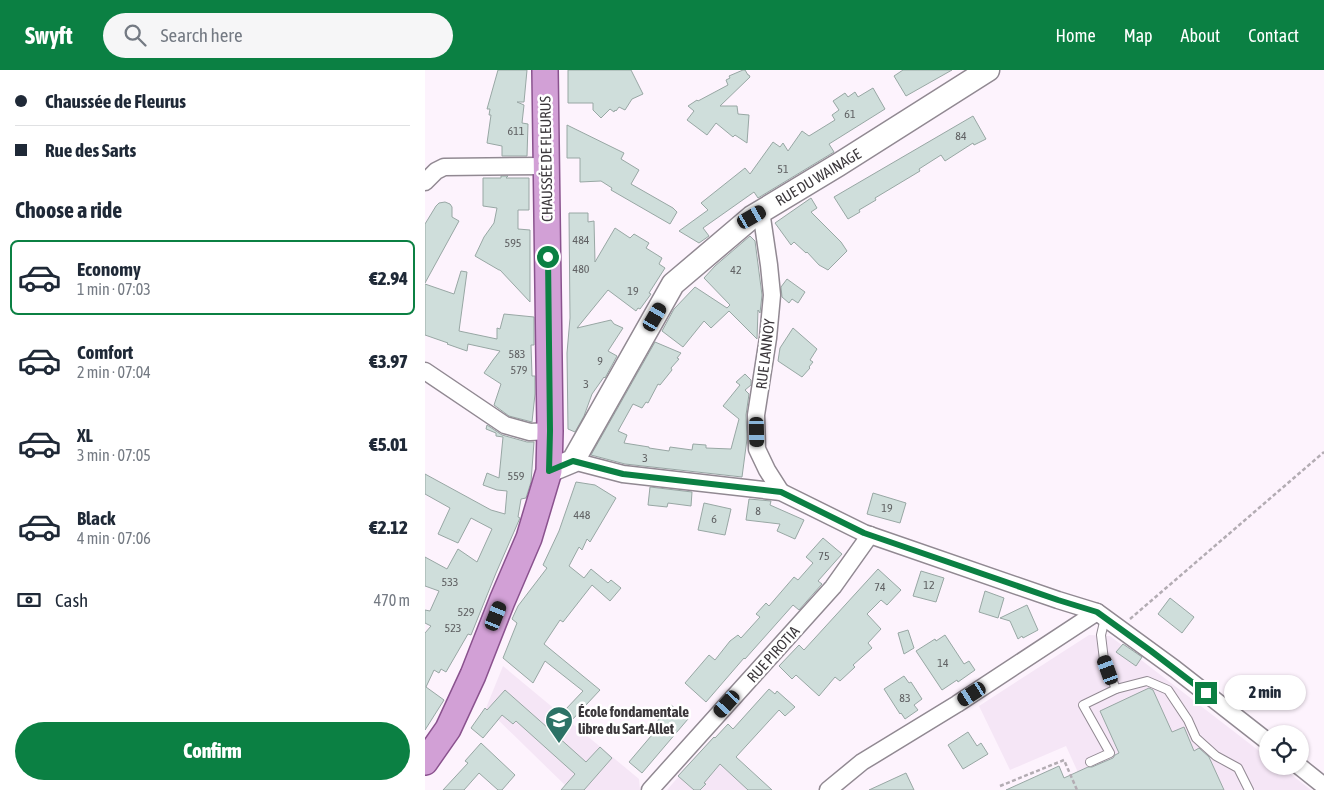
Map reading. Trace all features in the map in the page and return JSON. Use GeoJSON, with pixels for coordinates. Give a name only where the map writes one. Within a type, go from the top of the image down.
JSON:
{"type":"FeatureCollection","features":[{"type":"Feature","properties":{"kind":"main road","name":"CHAUSSÉE DE FLEURUS"},"geometry":{"type":"LineString","coordinates":[[425,762],[448,729],[473,675],[529,538],[549,471],[545,70]]}},
{"type":"Feature","properties":{"kind":"street","name":"RUE DU WAINAGE"},"geometry":{"type":"LineString","coordinates":[[573,461],[673,284],[752,217],[988,70]]}},
{"type":"Feature","properties":{"kind":"street"},"geometry":{"type":"LineString","coordinates":[[429,175],[444,167],[546,166]]}},
{"type":"Feature","properties":{"kind":"street","name":"RUE LANNOY"},"geometry":{"type":"LineString","coordinates":[[761,211],[772,295],[768,338],[756,415],[757,448],[767,470],[781,492]]}},
{"type":"Feature","properties":{"kind":"street"},"geometry":{"type":"LineString","coordinates":[[425,371],[505,426],[530,432],[550,431]]}},
{"type":"Feature","properties":{"kind":"street"},"geometry":{"type":"LineString","coordinates":[[549,471],[573,461],[623,474],[781,492],[870,535],[1101,615],[1171,666],[1259,736]]}},
{"type":"Feature","properties":{"kind":"street","name":"RUE PIROTIA"},"geometry":{"type":"LineString","coordinates":[[649,790],[833,587],[870,535]]}},
{"type":"Feature","properties":{"kind":"street"},"geometry":{"type":"LineString","coordinates":[[828,790],[862,762],[1101,615]]}},
{"type":"Feature","properties":{"kind":"street"},"geometry":{"type":"LineString","coordinates":[[1309,774],[1324,786]]}},
{"type":"Feature","properties":{"kind":"lane"},"geometry":{"type":"LineString","coordinates":[[1101,615],[1104,660],[1116,689]]}},
{"type":"Feature","properties":{"kind":"lane"},"geometry":{"type":"LineString","coordinates":[[1090,762],[1109,753],[1083,705],[1116,689],[1147,681],[1167,690],[1188,720],[1196,738],[1216,756],[1238,768],[1249,790]]}},
{"type":"Feature","properties":{"kind":"path"},"geometry":{"type":"LineString","coordinates":[[1120,628],[1324,452]]}},
{"type":"Feature","properties":{"kind":"path"},"geometry":{"type":"LineString","coordinates":[[1000,786],[1064,760],[1077,790]]}},
{"type":"Feature","properties":{"kind":"shaded area"},"geometry":{"type":"Polygon","coordinates":[[[1089,635],[1110,636],[1259,751],[1259,775],[1292,775],[1311,790],[1086,790],[1066,746],[1010,770],[979,706],[1089,635]]]}},
{"type":"Feature","properties":{"kind":"shaded area","name":"École fondamentale libre du Sart-Allet"},"geometry":{"type":"Polygon","coordinates":[[[503,666],[639,779],[640,790],[570,790],[486,708],[503,666]]]}},
{"type":"Feature","properties":{"kind":"shaded area","name":"École fondamentale libre du Sart-Allet"},"geometry":{"type":"Polygon","coordinates":[[[713,737],[771,790],[667,790],[713,737]]]}},
{"type":"Feature","properties":{"kind":"building"},"geometry":{"type":"Polygon","coordinates":[[[498,70],[527,70],[524,102],[517,102],[524,105],[522,123],[528,124],[527,156],[502,156],[502,146],[487,143],[491,115],[489,115],[490,109],[487,109],[498,70]]]}},
{"type":"Feature","properties":{"kind":"building"},"geometry":{"type":"Polygon","coordinates":[[[568,70],[631,70],[643,94],[632,99],[625,110],[619,107],[614,112],[610,109],[601,118],[593,110],[593,103],[568,103],[568,70]]]}},
{"type":"Feature","properties":{"kind":"building"},"geometry":{"type":"Polygon","coordinates":[[[743,70],[750,77],[720,106],[737,106],[738,114],[749,115],[747,143],[735,135],[733,137],[716,123],[707,135],[687,120],[694,111],[688,106],[728,85],[726,80],[730,78],[729,76],[743,70]]]}},
{"type":"Feature","properties":{"kind":"building"},"geometry":{"type":"Polygon","coordinates":[[[903,70],[952,70],[906,96],[894,76],[903,70]]]}},
{"type":"Feature","properties":{"kind":"building"},"geometry":{"type":"Polygon","coordinates":[[[873,88],[885,109],[829,144],[834,152],[758,198],[754,192],[703,228],[709,236],[699,243],[679,231],[708,210],[701,203],[745,168],[750,174],[773,142],[780,147],[783,143],[788,151],[802,131],[809,136],[835,120],[832,115],[839,110],[833,101],[845,93],[848,97],[855,92],[858,97],[873,88]]]}},
{"type":"Feature","properties":{"kind":"building"},"geometry":{"type":"Polygon","coordinates":[[[973,116],[986,139],[974,145],[973,143],[945,161],[941,155],[919,169],[920,171],[875,198],[876,200],[848,219],[834,197],[973,116]]]}},
{"type":"Feature","properties":{"kind":"building"},"geometry":{"type":"Polygon","coordinates":[[[567,125],[624,153],[621,159],[639,170],[631,184],[677,212],[670,224],[611,190],[612,188],[601,181],[580,182],[580,158],[567,158],[567,125]]]}},
{"type":"Feature","properties":{"kind":"building"},"geometry":{"type":"Polygon","coordinates":[[[501,176],[508,176],[506,178],[529,178],[529,210],[518,210],[518,229],[530,230],[530,302],[500,270],[475,256],[484,237],[494,223],[497,208],[483,206],[483,178],[501,178],[501,176]]]}},
{"type":"Feature","properties":{"kind":"building"},"geometry":{"type":"Polygon","coordinates":[[[811,198],[817,208],[811,212],[841,242],[847,251],[828,270],[819,265],[794,242],[791,245],[775,223],[811,198]]]}},
{"type":"Feature","properties":{"kind":"building"},"geometry":{"type":"Polygon","coordinates":[[[445,202],[452,207],[452,217],[459,221],[425,283],[425,224],[436,206],[439,203],[445,202]]]}},
{"type":"Feature","properties":{"kind":"building"},"geometry":{"type":"Polygon","coordinates":[[[569,213],[588,213],[588,222],[594,221],[595,262],[615,228],[630,238],[634,234],[649,243],[646,248],[662,258],[659,264],[665,268],[649,293],[651,294],[640,309],[638,308],[636,311],[608,290],[577,328],[611,320],[614,324],[623,328],[608,351],[617,356],[605,378],[592,394],[584,416],[575,432],[568,429],[569,213]]]}},
{"type":"Feature","properties":{"kind":"building"},"geometry":{"type":"Polygon","coordinates":[[[750,236],[755,241],[762,295],[760,313],[758,310],[757,339],[729,311],[711,328],[704,321],[683,347],[662,331],[674,309],[695,287],[727,308],[730,305],[704,278],[750,236]]]}},
{"type":"Feature","properties":{"kind":"building"},"geometry":{"type":"Polygon","coordinates":[[[461,271],[467,272],[459,331],[497,339],[497,328],[500,329],[504,314],[534,317],[534,345],[531,345],[532,376],[535,376],[535,394],[532,422],[509,416],[494,405],[501,384],[484,373],[500,351],[468,344],[467,351],[425,335],[425,284],[454,294],[461,271]]]}},
{"type":"Feature","properties":{"kind":"building"},"geometry":{"type":"Polygon","coordinates":[[[787,279],[805,292],[798,303],[792,299],[789,303],[782,297],[781,287],[787,279]]]}},
{"type":"Feature","properties":{"kind":"building"},"geometry":{"type":"Polygon","coordinates":[[[793,328],[817,349],[810,360],[813,362],[810,368],[802,377],[778,361],[780,348],[793,328]]]}},
{"type":"Feature","properties":{"kind":"building"},"geometry":{"type":"Polygon","coordinates":[[[655,342],[681,353],[677,358],[679,359],[671,368],[672,370],[660,385],[658,384],[648,403],[646,402],[642,408],[633,404],[618,431],[627,435],[624,443],[669,451],[670,447],[692,450],[693,444],[706,445],[706,448],[731,449],[739,419],[723,406],[740,385],[736,382],[745,374],[751,380],[751,385],[745,390],[749,394],[746,415],[747,439],[742,477],[625,464],[591,455],[655,342]]]}},
{"type":"Feature","properties":{"kind":"building"},"geometry":{"type":"Polygon","coordinates":[[[487,425],[502,435],[534,442],[531,482],[526,498],[521,499],[518,517],[520,518],[471,635],[468,634],[446,672],[441,669],[439,673],[434,670],[426,687],[444,700],[425,730],[425,633],[431,626],[425,623],[425,610],[430,611],[439,591],[425,586],[425,557],[447,569],[458,549],[477,562],[492,529],[471,518],[458,543],[438,534],[450,508],[425,494],[425,474],[491,510],[505,514],[507,491],[483,485],[487,473],[499,478],[503,437],[496,436],[496,433],[486,429],[487,425]]]}},
{"type":"Feature","properties":{"kind":"building"},"geometry":{"type":"Polygon","coordinates":[[[576,482],[595,485],[616,498],[590,542],[587,539],[582,550],[579,547],[569,566],[584,578],[591,569],[608,583],[611,580],[621,588],[610,601],[592,585],[563,622],[560,620],[544,644],[600,690],[557,736],[586,762],[600,747],[612,758],[584,790],[561,790],[575,774],[516,721],[513,724],[502,715],[483,738],[471,728],[485,708],[487,710],[505,690],[548,728],[583,691],[545,661],[533,683],[503,658],[517,623],[512,619],[518,606],[547,568],[543,565],[559,531],[576,482]]]}},
{"type":"Feature","properties":{"kind":"building"},"geometry":{"type":"Polygon","coordinates":[[[650,487],[692,492],[691,506],[668,503],[667,507],[648,505],[650,487]]]}},
{"type":"Feature","properties":{"kind":"building"},"geometry":{"type":"Polygon","coordinates":[[[873,493],[906,503],[900,523],[867,514],[873,493]]]}},
{"type":"Feature","properties":{"kind":"building"},"geometry":{"type":"Polygon","coordinates":[[[749,499],[771,501],[770,505],[804,520],[795,539],[777,531],[780,524],[746,520],[749,499]]]}},
{"type":"Feature","properties":{"kind":"building"},"geometry":{"type":"Polygon","coordinates":[[[704,503],[731,509],[725,535],[698,530],[704,503]]]}},
{"type":"Feature","properties":{"kind":"building"},"geometry":{"type":"Polygon","coordinates":[[[823,538],[842,554],[818,581],[822,584],[799,610],[793,605],[706,702],[685,683],[709,655],[715,660],[730,641],[738,635],[741,638],[760,617],[756,614],[766,603],[769,606],[794,577],[798,580],[813,563],[806,557],[823,538]]]}},
{"type":"Feature","properties":{"kind":"building"},"geometry":{"type":"Polygon","coordinates":[[[878,569],[901,590],[887,605],[881,600],[867,614],[881,629],[868,643],[872,648],[853,665],[855,667],[840,681],[835,677],[819,696],[796,675],[792,679],[779,666],[799,645],[804,650],[878,569]]]}},
{"type":"Feature","properties":{"kind":"building"},"geometry":{"type":"Polygon","coordinates":[[[921,571],[944,578],[936,602],[913,596],[921,571]]]}},
{"type":"Feature","properties":{"kind":"building"},"geometry":{"type":"Polygon","coordinates":[[[985,591],[1004,598],[998,618],[979,612],[985,591]]]}},
{"type":"Feature","properties":{"kind":"building"},"geometry":{"type":"Polygon","coordinates":[[[1170,598],[1194,617],[1182,633],[1158,614],[1170,598]]]}},
{"type":"Feature","properties":{"kind":"building"},"geometry":{"type":"Polygon","coordinates":[[[1027,605],[1038,630],[1018,639],[1010,621],[1000,618],[1027,605]]]}},
{"type":"Feature","properties":{"kind":"building"},"geometry":{"type":"Polygon","coordinates":[[[908,630],[914,648],[904,654],[898,633],[908,630]]]}},
{"type":"Feature","properties":{"kind":"building"},"geometry":{"type":"Polygon","coordinates":[[[945,635],[964,664],[969,661],[975,670],[942,690],[916,651],[945,635]]]}},
{"type":"Feature","properties":{"kind":"building"},"geometry":{"type":"Polygon","coordinates":[[[1123,644],[1142,657],[1136,666],[1116,652],[1123,644]]]}},
{"type":"Feature","properties":{"kind":"building"},"geometry":{"type":"Polygon","coordinates":[[[904,676],[909,683],[911,682],[922,699],[914,705],[918,710],[905,719],[884,689],[904,676]]]}},
{"type":"Feature","properties":{"kind":"building"},"geometry":{"type":"Polygon","coordinates":[[[1149,688],[1153,690],[1172,732],[1184,727],[1194,751],[1199,748],[1209,757],[1224,790],[1006,790],[1059,766],[1064,778],[1113,758],[1119,753],[1100,711],[1149,688]]]}},
{"type":"Feature","properties":{"kind":"building"},"geometry":{"type":"Polygon","coordinates":[[[769,689],[775,694],[777,691],[795,707],[785,716],[779,710],[736,757],[772,790],[748,790],[720,764],[700,790],[694,790],[678,776],[728,724],[733,729],[769,689]]]}},
{"type":"Feature","properties":{"kind":"building"},"geometry":{"type":"Polygon","coordinates":[[[671,705],[688,719],[642,773],[629,762],[657,729],[654,725],[671,705]]]}},
{"type":"Feature","properties":{"kind":"building"},"geometry":{"type":"Polygon","coordinates":[[[968,732],[977,746],[981,743],[988,754],[963,769],[948,745],[968,732]]]}},
{"type":"Feature","properties":{"kind":"building"},"geometry":{"type":"Polygon","coordinates":[[[481,743],[515,775],[502,790],[498,790],[479,773],[464,790],[443,790],[468,763],[465,761],[481,743]]]}},
{"type":"Feature","properties":{"kind":"building"},"geometry":{"type":"Polygon","coordinates":[[[906,773],[914,790],[869,790],[906,773]]]}},
{"type":"Feature","properties":{"kind":"place","name":"École fondamentale libre du Sart-Allet"},"geometry":{"type":"Point","coordinates":[559,744]}},
{"type":"Feature","properties":{"kind":"route"},"geometry":{"type":"LineString","coordinates":[[548,257],[549,471],[573,461],[623,474],[781,492],[864,533],[1097,612],[1206,693]]}}]}
